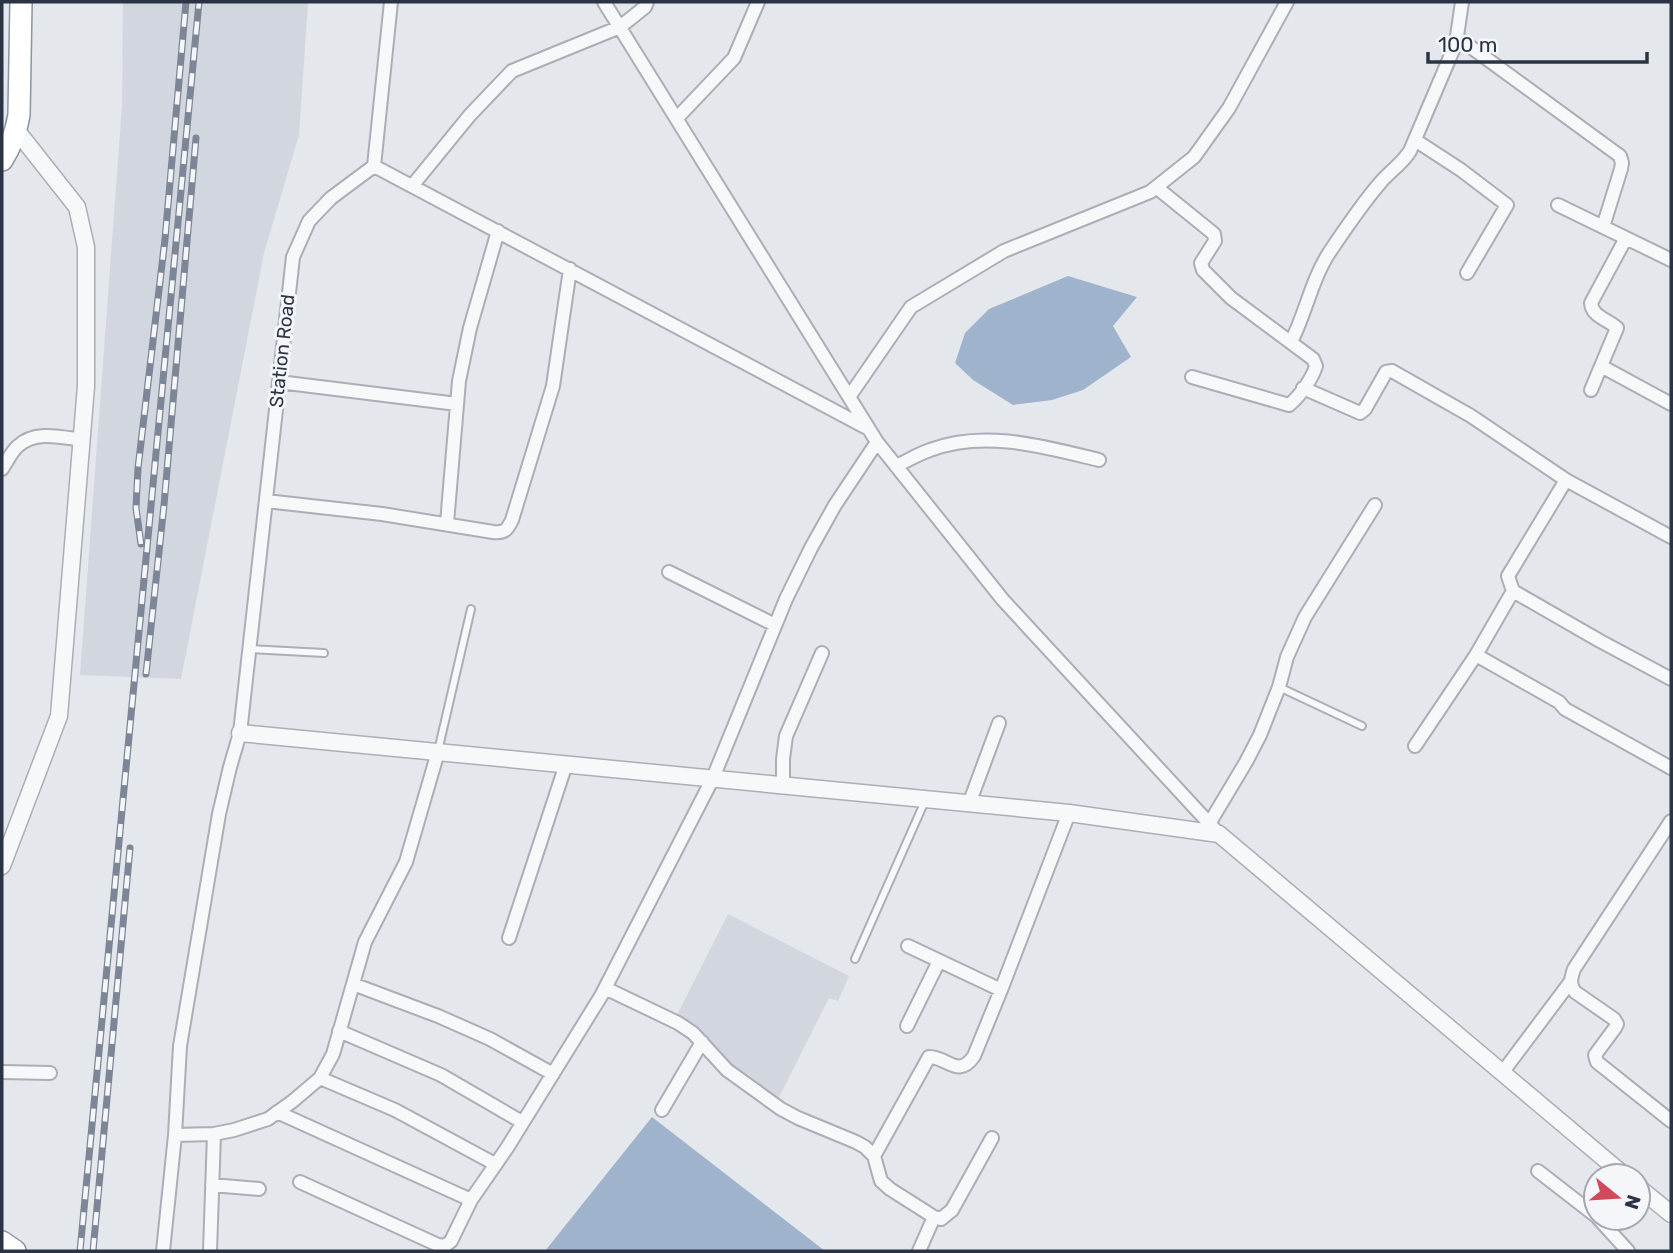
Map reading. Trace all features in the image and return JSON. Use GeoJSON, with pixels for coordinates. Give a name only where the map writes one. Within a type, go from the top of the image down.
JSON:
{"type":"FeatureCollection","features":[{"type":"Feature","properties":{"kind":"highway"},"geometry":{"type":"LineString","coordinates":[[2,160],[17,131],[20,106],[21,2]]}},
{"type":"Feature","properties":{"kind":"highway"},"geometry":{"type":"LineString","coordinates":[[2,1242],[15,1251]]}},
{"type":"Feature","properties":{"kind":"street"},"geometry":{"type":"LineString","coordinates":[[391,2],[374,166],[868,428]]}},
{"type":"Feature","properties":{"kind":"street"},"geometry":{"type":"LineString","coordinates":[[604,2],[877,442],[1003,600],[1214,829],[1608,1162]]}},
{"type":"Feature","properties":{"kind":"street"},"geometry":{"type":"LineString","coordinates":[[412,186],[470,115],[512,71],[620,27],[645,6],[646,2]]}},
{"type":"Feature","properties":{"kind":"street"},"geometry":{"type":"LineString","coordinates":[[677,118],[734,58],[758,2]]}},
{"type":"Feature","properties":{"kind":"street"},"geometry":{"type":"LineString","coordinates":[[849,397],[911,307],[1004,251],[1150,192],[1194,157],[1228,108],[1287,2]]}},
{"type":"Feature","properties":{"kind":"street"},"geometry":{"type":"LineString","coordinates":[[1291,342],[1300,325],[1311,289],[1329,254],[1381,180],[1407,156],[1454,49],[1462,2]]}},
{"type":"Feature","properties":{"kind":"street"},"geometry":{"type":"LineString","coordinates":[[1457,37],[1620,156],[1621,169],[1603,227]]}},
{"type":"Feature","properties":{"kind":"street"},"geometry":{"type":"LineString","coordinates":[[2,866],[59,716],[86,386],[86,247],[77,207],[17,131]]}},
{"type":"Feature","properties":{"kind":"street"},"geometry":{"type":"LineString","coordinates":[[1415,140],[1507,205],[1467,273]]}},
{"type":"Feature","properties":{"kind":"street","name":"Station Road"},"geometry":{"type":"LineString","coordinates":[[163,1251],[175,1135],[180,1046],[219,814],[240,733],[292,257],[309,221],[331,198],[374,166]]}},
{"type":"Feature","properties":{"kind":"street"},"geometry":{"type":"LineString","coordinates":[[1156,187],[1214,234],[1215,241],[1201,263],[1203,270],[1231,298],[1313,359],[1316,366],[1293,402],[1287,405],[1192,377]]}},
{"type":"Feature","properties":{"kind":"street"},"geometry":{"type":"LineString","coordinates":[[1558,205],[1671,260]]}},
{"type":"Feature","properties":{"kind":"street"},"geometry":{"type":"LineString","coordinates":[[447,523],[459,382],[470,327],[498,231]]}},
{"type":"Feature","properties":{"kind":"street"},"geometry":{"type":"LineString","coordinates":[[1591,390],[1617,328],[1595,314],[1591,303],[1626,238]]}},
{"type":"Feature","properties":{"kind":"street"},"geometry":{"type":"LineString","coordinates":[[266,502],[357,511],[493,532],[502,533],[507,530],[553,386],[570,270]]}},
{"type":"Feature","properties":{"kind":"street"},"geometry":{"type":"LineString","coordinates":[[1601,366],[1671,404]]}},
{"type":"Feature","properties":{"kind":"street"},"geometry":{"type":"LineString","coordinates":[[1303,388],[1360,413],[1386,372],[1392,371],[1471,416],[1566,480],[1671,537]]}},
{"type":"Feature","properties":{"kind":"street"},"geometry":{"type":"LineString","coordinates":[[279,382],[457,404]]}},
{"type":"Feature","properties":{"kind":"street"},"geometry":{"type":"LineString","coordinates":[[2,469],[17,446],[29,438],[48,435],[82,440]]}},
{"type":"Feature","properties":{"kind":"street"},"geometry":{"type":"LineString","coordinates":[[896,466],[932,449],[976,440],[1032,444],[1100,460]]}},
{"type":"Feature","properties":{"kind":"street"},"geometry":{"type":"LineString","coordinates":[[300,1182],[438,1245],[445,1246],[451,1241],[471,1200],[605,988],[713,778],[786,598],[835,505],[877,442]]}},
{"type":"Feature","properties":{"kind":"street"},"geometry":{"type":"LineString","coordinates":[[1566,480],[1508,576],[1513,591],[1671,680]]}},
{"type":"Feature","properties":{"kind":"street"},"geometry":{"type":"LineString","coordinates":[[1214,829],[1270,712],[1287,657],[1305,617],[1375,505]]}},
{"type":"Feature","properties":{"kind":"street"},"geometry":{"type":"LineString","coordinates":[[669,572],[775,625]]}},
{"type":"Feature","properties":{"kind":"street"},"geometry":{"type":"LineString","coordinates":[[1415,746],[1476,655],[1513,591]]}},
{"type":"Feature","properties":{"kind":"street"},"geometry":{"type":"LineString","coordinates":[[783,785],[786,736],[822,653]]}},
{"type":"Feature","properties":{"kind":"street"},"geometry":{"type":"LineString","coordinates":[[1476,655],[1671,768]]}},
{"type":"Feature","properties":{"kind":"street"},"geometry":{"type":"LineString","coordinates":[[969,804],[999,723]]}},
{"type":"Feature","properties":{"kind":"street"},"geometry":{"type":"LineString","coordinates":[[240,733],[1214,829]]}},
{"type":"Feature","properties":{"kind":"street"},"geometry":{"type":"LineString","coordinates":[[175,1135],[214,1134],[253,1125],[268,1119],[320,1078],[333,1054],[365,942],[406,862],[438,752]]}},
{"type":"Feature","properties":{"kind":"street"},"geometry":{"type":"LineString","coordinates":[[509,938],[566,764]]}},
{"type":"Feature","properties":{"kind":"street"},"geometry":{"type":"LineString","coordinates":[[874,1156],[929,1057],[961,1067],[969,1063],[974,1056],[1069,813]]}},
{"type":"Feature","properties":{"kind":"street"},"geometry":{"type":"LineString","coordinates":[[1502,1073],[1570,981],[1574,970],[1671,821]]}},
{"type":"Feature","properties":{"kind":"street"},"geometry":{"type":"LineString","coordinates":[[908,946],[1000,990]]}},
{"type":"Feature","properties":{"kind":"street"},"geometry":{"type":"LineString","coordinates":[[907,1026],[939,961]]}},
{"type":"Feature","properties":{"kind":"street"},"geometry":{"type":"LineString","coordinates":[[1570,981],[1575,992],[1614,1019],[1617,1024],[1595,1055],[1597,1062],[1671,1121]]}},
{"type":"Feature","properties":{"kind":"street"},"geometry":{"type":"LineString","coordinates":[[353,984],[490,1038],[553,1074]]}},
{"type":"Feature","properties":{"kind":"street"},"geometry":{"type":"LineString","coordinates":[[605,988],[693,1033],[727,1070],[781,1109],[865,1147],[874,1156],[881,1181],[934,1217],[941,1219],[953,1210],[992,1138]]}},
{"type":"Feature","properties":{"kind":"street"},"geometry":{"type":"LineString","coordinates":[[339,1031],[441,1075],[522,1122]]}},
{"type":"Feature","properties":{"kind":"street"},"geometry":{"type":"LineString","coordinates":[[662,1110],[702,1042]]}},
{"type":"Feature","properties":{"kind":"street"},"geometry":{"type":"LineString","coordinates":[[2,1072],[50,1073]]}},
{"type":"Feature","properties":{"kind":"street"},"geometry":{"type":"LineString","coordinates":[[320,1078],[395,1110],[495,1164]]}},
{"type":"Feature","properties":{"kind":"street"},"geometry":{"type":"LineString","coordinates":[[277,1112],[471,1200]]}},
{"type":"Feature","properties":{"kind":"street"},"geometry":{"type":"LineString","coordinates":[[210,1251],[214,1134]]}},
{"type":"Feature","properties":{"kind":"street"},"geometry":{"type":"LineString","coordinates":[[1538,1171],[1582,1205]]}},
{"type":"Feature","properties":{"kind":"street"},"geometry":{"type":"LineString","coordinates":[[212,1185],[259,1189]]}},
{"type":"Feature","properties":{"kind":"street"},"geometry":{"type":"LineString","coordinates":[[1652,1198],[1671,1214]]}},
{"type":"Feature","properties":{"kind":"street"},"geometry":{"type":"LineString","coordinates":[[919,1251],[934,1217]]}},
{"type":"Feature","properties":{"kind":"street"},"geometry":{"type":"LineString","coordinates":[[1611,1232],[1629,1251]]}},
{"type":"Feature","properties":{"kind":"lane"},"geometry":{"type":"LineString","coordinates":[[438,752],[471,609]]}},
{"type":"Feature","properties":{"kind":"lane"},"geometry":{"type":"LineString","coordinates":[[250,649],[324,653]]}},
{"type":"Feature","properties":{"kind":"lane"},"geometry":{"type":"LineString","coordinates":[[1279,687],[1362,726]]}},
{"type":"Feature","properties":{"kind":"lane"},"geometry":{"type":"LineString","coordinates":[[855,959],[926,800]]}},
{"type":"Feature","properties":{"kind":"shaded area"},"geometry":{"type":"Polygon","coordinates":[[[123,2],[308,2],[299,135],[264,253],[181,679],[80,675],[122,106],[123,2]]]}},
{"type":"Feature","properties":{"kind":"shaded area"},"geometry":{"type":"Polygon","coordinates":[[[728,914],[849,976],[838,1001],[829,998],[775,1105],[708,1060],[713,1047],[675,1019],[728,914]]]}},
{"type":"Feature","properties":{"kind":"water"},"geometry":{"type":"Polygon","coordinates":[[[1068,276],[1137,297],[1113,326],[1131,357],[1083,390],[1052,400],[1013,405],[973,380],[955,363],[965,333],[989,309],[1068,276]]]}},
{"type":"Feature","properties":{"kind":"water"},"geometry":{"type":"Polygon","coordinates":[[[652,1117],[825,1251],[545,1251],[652,1117]]]}},
{"type":"Feature","properties":{"kind":"railway"},"geometry":{"type":"LineString","coordinates":[[141,544],[136,508],[138,468],[165,239],[186,2]]}},
{"type":"Feature","properties":{"kind":"railway"},"geometry":{"type":"LineString","coordinates":[[80,1251],[199,2]]}},
{"type":"Feature","properties":{"kind":"railway"},"geometry":{"type":"LineString","coordinates":[[146,674],[164,505],[196,138]]}},
{"type":"Feature","properties":{"kind":"railway"},"geometry":{"type":"LineString","coordinates":[[93,1251],[130,848]]}}]}
